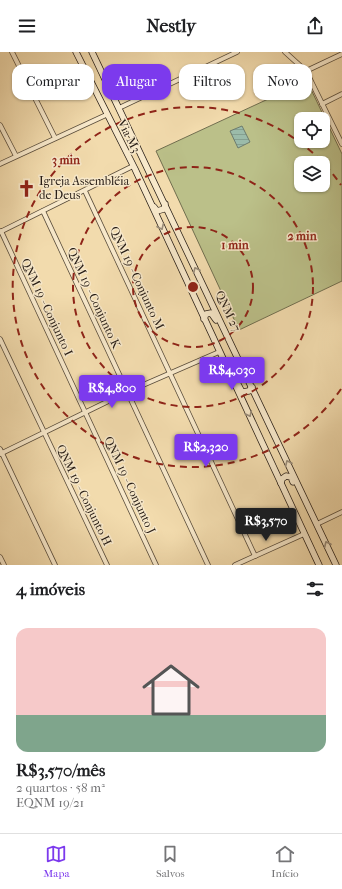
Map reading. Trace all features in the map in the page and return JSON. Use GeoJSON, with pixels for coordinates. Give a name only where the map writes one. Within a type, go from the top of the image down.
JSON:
{"type":"FeatureCollection","features":[{"type":"Feature","properties":{"kind":"main road","name":"Via M3"},"geometry":{"type":"LineString","coordinates":[[76,52],[106,115],[134,168]]}},
{"type":"Feature","properties":{"kind":"main road","name":"QNM 27"},"geometry":{"type":"LineString","coordinates":[[92,52],[336,565]]}},
{"type":"Feature","properties":{"kind":"main road"},"geometry":{"type":"LineString","coordinates":[[134,168],[155,209],[163,210],[165,204]]}},
{"type":"Feature","properties":{"kind":"main road"},"geometry":{"type":"LineString","coordinates":[[134,168],[319,565]]}},
{"type":"Feature","properties":{"kind":"main road"},"geometry":{"type":"LineString","coordinates":[[204,319],[208,313],[213,314],[225,340],[235,353]]}},
{"type":"Feature","properties":{"kind":"main road"},"geometry":{"type":"LineString","coordinates":[[219,353],[231,368],[242,392],[249,391],[252,387]]}},
{"type":"Feature","properties":{"kind":"main road"},"geometry":{"type":"LineString","coordinates":[[281,483],[284,476],[291,478],[301,500],[310,511]]}},
{"type":"Feature","properties":{"kind":"street"},"geometry":{"type":"LineString","coordinates":[[12,52],[55,138]]}},
{"type":"Feature","properties":{"kind":"street"},"geometry":{"type":"LineString","coordinates":[[119,108],[237,52]]}},
{"type":"Feature","properties":{"kind":"street"},"geometry":{"type":"LineString","coordinates":[[285,52],[298,64]]}},
{"type":"Feature","properties":{"kind":"street"},"geometry":{"type":"LineString","coordinates":[[312,68],[342,54]]}},
{"type":"Feature","properties":{"kind":"street"},"geometry":{"type":"LineString","coordinates":[[312,83],[322,104],[340,134],[342,144]]}},
{"type":"Feature","properties":{"kind":"street"},"geometry":{"type":"LineString","coordinates":[[322,104],[342,94]]}},
{"type":"Feature","properties":{"kind":"street"},"geometry":{"type":"LineString","coordinates":[[0,164],[106,115]]}},
{"type":"Feature","properties":{"kind":"street"},"geometry":{"type":"LineString","coordinates":[[0,125],[16,156]]}},
{"type":"Feature","properties":{"kind":"street"},"geometry":{"type":"LineString","coordinates":[[0,232],[134,168]]}},
{"type":"Feature","properties":{"kind":"street","name":"QNM 19 - Conjunto M"},"geometry":{"type":"LineString","coordinates":[[85,191],[256,556]]}},
{"type":"Feature","properties":{"kind":"street","name":"QNM 19 - Conjunto K"},"geometry":{"type":"LineString","coordinates":[[43,211],[208,565]]}},
{"type":"Feature","properties":{"kind":"street","name":"QNM 19 - Conjunto I"},"geometry":{"type":"LineString","coordinates":[[0,232],[85,413]]}},
{"type":"Feature","properties":{"kind":"street","name":"QNM 19 - Conjunto H"},"geometry":{"type":"LineString","coordinates":[[0,338],[107,565]]}},
{"type":"Feature","properties":{"kind":"street"},"geometry":{"type":"LineString","coordinates":[[55,565],[1,452],[44,433],[127,392],[219,353]]}},
{"type":"Feature","properties":{"kind":"street","name":"QNM 19 - Conjunto J"},"geometry":{"type":"LineString","coordinates":[[85,413],[156,565]]}},
{"type":"Feature","properties":{"kind":"street"},"geometry":{"type":"LineString","coordinates":[[317,524],[342,512]]}},
{"type":"Feature","properties":{"kind":"street"},"geometry":{"type":"LineString","coordinates":[[235,565],[304,534]]}},
{"type":"Feature","properties":{"kind":"street"},"geometry":{"type":"LineString","coordinates":[[0,557],[4,565]]}},
{"type":"Feature","properties":{"kind":"green space"},"geometry":{"type":"Polygon","coordinates":[[[312,91],[322,112],[294,112],[294,148],[330,148],[330,129],[342,154],[342,281],[239,330],[156,151],[266,100],[312,100],[312,91]]]}},
{"type":"Feature","properties":{"kind":"shaded area"},"geometry":{"type":"Polygon","coordinates":[[[242,126],[250,142],[238,148],[230,131],[242,126]]]}},
{"type":"Feature","properties":{"kind":"place","name":"Igreja Assembléia de Deus"},"geometry":{"type":"Point","coordinates":[26,188]}}]}
